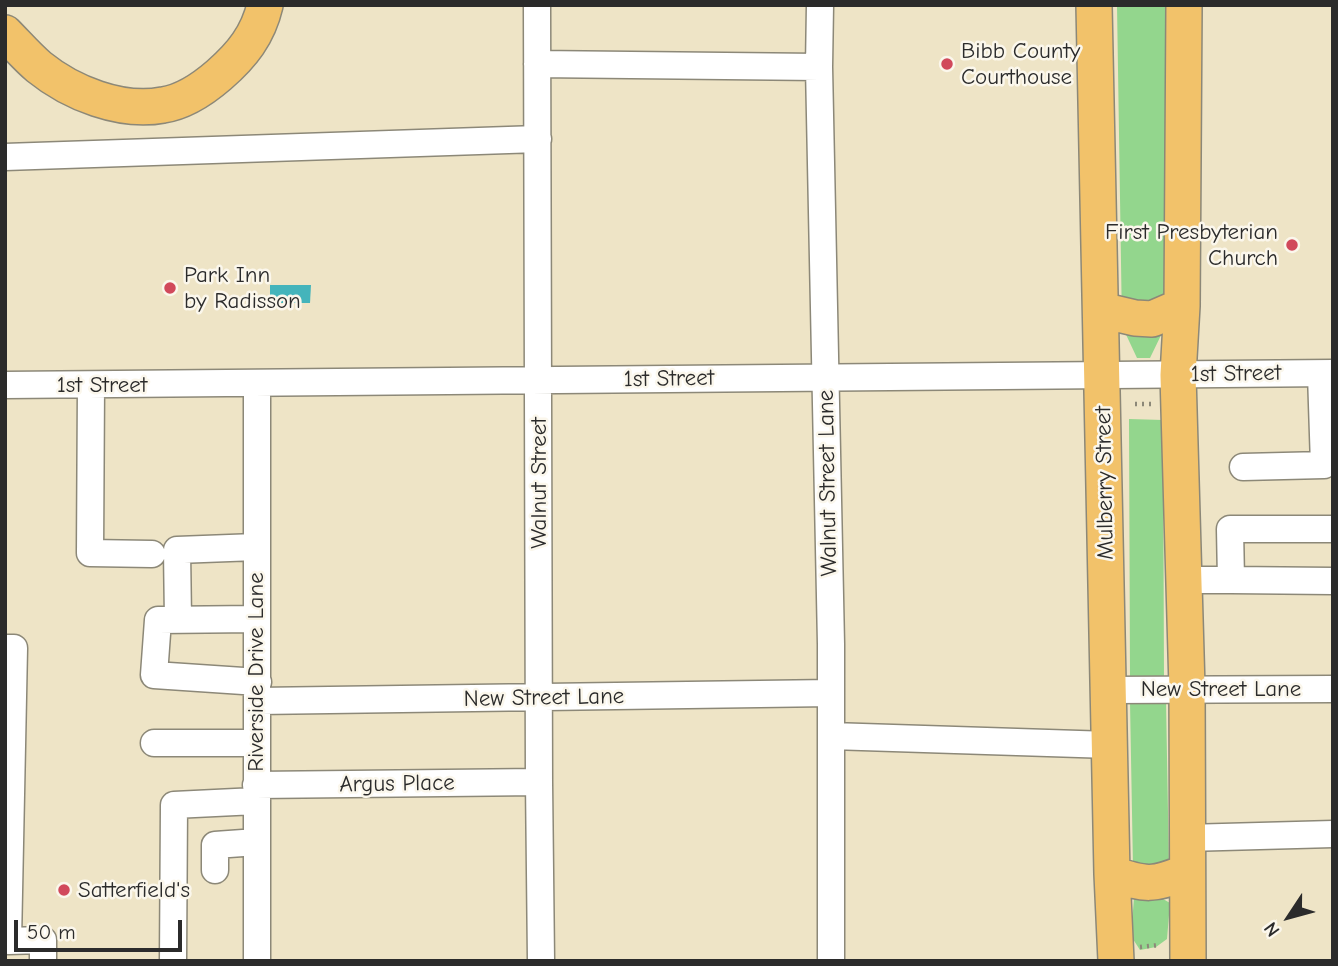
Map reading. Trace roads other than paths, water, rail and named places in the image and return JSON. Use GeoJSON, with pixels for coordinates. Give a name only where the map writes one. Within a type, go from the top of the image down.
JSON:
{"type":"FeatureCollection","features":[{"type":"Feature","properties":{"kind":"main road"},"geometry":{"type":"LineString","coordinates":[[5,33],[39,67],[82,95],[121,105],[164,105],[204,88],[241,56],[260,24],[265,5]]}},
{"type":"Feature","properties":{"kind":"main road","name":"Mulberry Street"},"geometry":{"type":"LineString","coordinates":[[1094,5],[1112,874],[1128,954]]}},
{"type":"Feature","properties":{"kind":"main road"},"geometry":{"type":"LineString","coordinates":[[1174,953],[1186,872],[1187,688],[1178,375],[1182,306],[1184,5]]}},
{"type":"Feature","properties":{"kind":"main road"},"geometry":{"type":"LineString","coordinates":[[1101,310],[1152,319],[1182,306]]}},
{"type":"Feature","properties":{"kind":"main road"},"geometry":{"type":"LineString","coordinates":[[1112,874],[1140,884],[1162,883],[1186,872]]}},
{"type":"Feature","properties":{"kind":"street","name":"Walnut Street"},"geometry":{"type":"LineString","coordinates":[[537,5],[540,699],[538,782],[541,961]]}},
{"type":"Feature","properties":{"kind":"street","name":"Walnut Street Lane"},"geometry":{"type":"LineString","coordinates":[[820,5],[831,693],[831,961]]}},
{"type":"Feature","properties":{"kind":"street"},"geometry":{"type":"LineString","coordinates":[[537,64],[819,67]]}},
{"type":"Feature","properties":{"kind":"street"},"geometry":{"type":"LineString","coordinates":[[5,158],[538,139]]}},
{"type":"Feature","properties":{"kind":"street"},"geometry":{"type":"LineString","coordinates":[[1243,467],[1324,465],[1327,374]]}},
{"type":"Feature","properties":{"kind":"street","name":"1st Street"},"geometry":{"type":"LineString","coordinates":[[5,385],[1327,374]]}},
{"type":"Feature","properties":{"kind":"street","name":"Riverside Drive Lane"},"geometry":{"type":"LineString","coordinates":[[257,384],[257,961]]}},
{"type":"Feature","properties":{"kind":"street"},"geometry":{"type":"LineString","coordinates":[[91,385],[90,553],[152,554]]}},
{"type":"Feature","properties":{"kind":"street"},"geometry":{"type":"LineString","coordinates":[[1231,580],[1230,529],[1333,529]]}},
{"type":"Feature","properties":{"kind":"street"},"geometry":{"type":"LineString","coordinates":[[256,547],[177,550],[178,620],[256,619]]}},
{"type":"Feature","properties":{"kind":"street"},"geometry":{"type":"LineString","coordinates":[[1184,580],[1333,581]]}},
{"type":"Feature","properties":{"kind":"street","name":"New Street Lane"},"geometry":{"type":"LineString","coordinates":[[178,620],[158,620],[154,675],[258,692],[540,699],[831,693]]}},
{"type":"Feature","properties":{"kind":"street"},"geometry":{"type":"LineString","coordinates":[[10,648],[8,941],[43,940],[43,961]]}},
{"type":"Feature","properties":{"kind":"street","name":"New Street Lane"},"geometry":{"type":"LineString","coordinates":[[1109,690],[1333,689]]}},
{"type":"Feature","properties":{"kind":"street"},"geometry":{"type":"LineString","coordinates":[[831,736],[1110,745]]}},
{"type":"Feature","properties":{"kind":"street"},"geometry":{"type":"LineString","coordinates":[[154,743],[257,743]]}},
{"type":"Feature","properties":{"kind":"street","name":"Argus Place"},"geometry":{"type":"LineString","coordinates":[[173,961],[174,805],[256,793],[538,782]]}},
{"type":"Feature","properties":{"kind":"street"},"geometry":{"type":"LineString","coordinates":[[1186,838],[1333,834]]}},
{"type":"Feature","properties":{"kind":"street"},"geometry":{"type":"LineString","coordinates":[[215,870],[215,845],[257,842]]}},
{"type":"Feature","properties":{"kind":"water"},"geometry":{"type":"Polygon","coordinates":[[[270,285],[311,285],[310,303],[270,303],[270,285]]]}},
{"type":"Feature","properties":{"kind":"place","name":"Bibb County Courthouse"},"geometry":{"type":"Point","coordinates":[947,64]}},
{"type":"Feature","properties":{"kind":"place","name":"First Presbyterian Church"},"geometry":{"type":"Point","coordinates":[1292,245]}},
{"type":"Feature","properties":{"kind":"place","name":"Park Inn by Radisson"},"geometry":{"type":"Point","coordinates":[170,288]}},
{"type":"Feature","properties":{"kind":"place","name":"Satterfield's"},"geometry":{"type":"Point","coordinates":[64,890]}}]}
